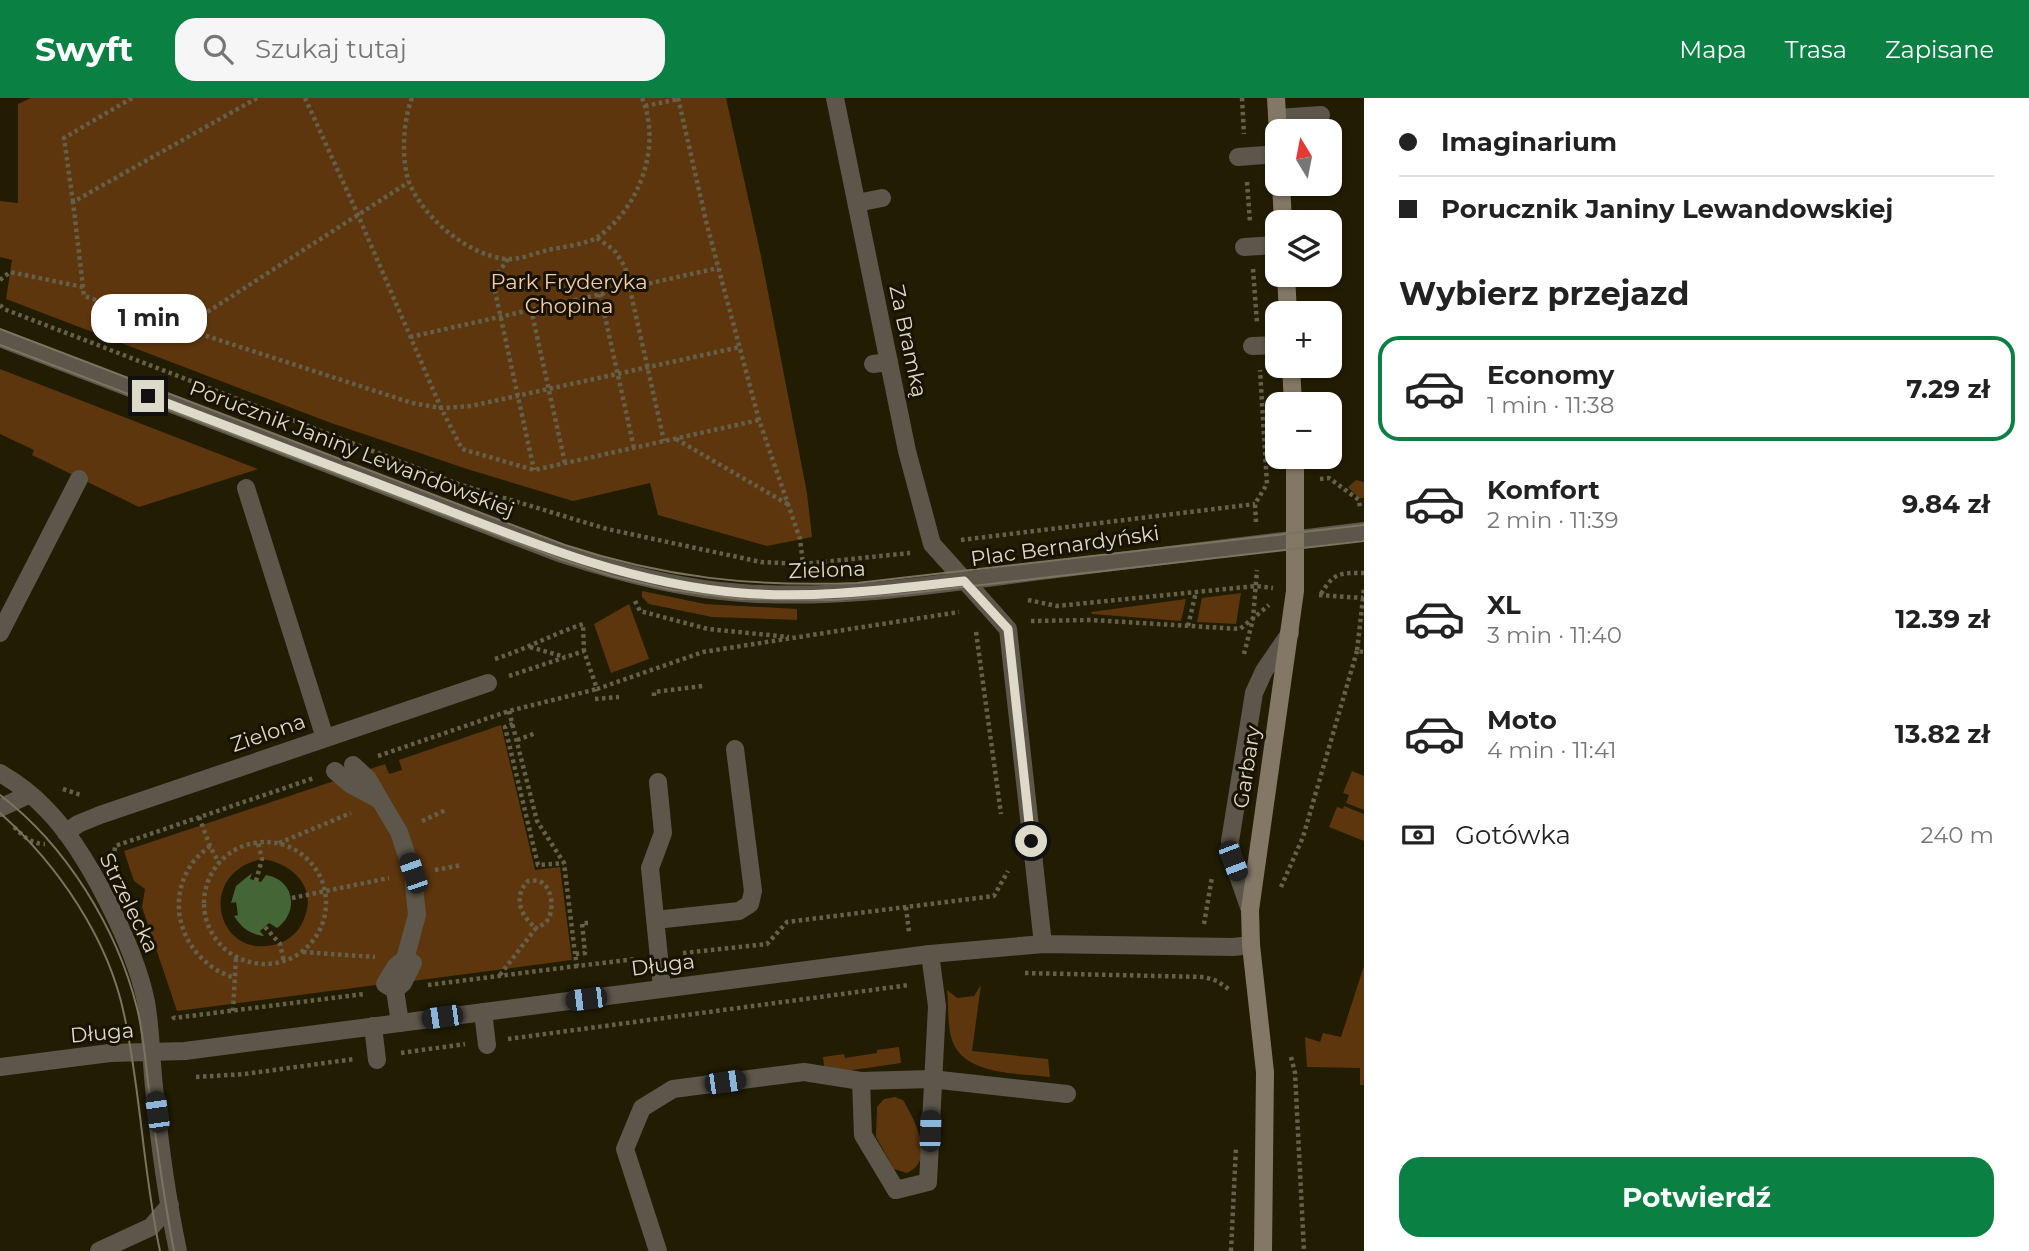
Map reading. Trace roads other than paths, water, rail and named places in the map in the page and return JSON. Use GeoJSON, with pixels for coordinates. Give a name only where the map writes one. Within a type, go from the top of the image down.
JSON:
{"type":"FeatureCollection","features":[{"type":"Feature","properties":{"kind":"street","name":"Za Bramką"},"geometry":{"type":"LineString","coordinates":[[835,98],[857,203],[881,363],[932,544],[964,581]]}},
{"type":"Feature","properties":{"kind":"street"},"geometry":{"type":"LineString","coordinates":[[1276,98],[1277,119]]}},
{"type":"Feature","properties":{"kind":"street"},"geometry":{"type":"LineString","coordinates":[[1303,119],[1321,115]]}},
{"type":"Feature","properties":{"kind":"street"},"geometry":{"type":"LineString","coordinates":[[1242,157],[1265,155]]}},
{"type":"Feature","properties":{"kind":"street"},"geometry":{"type":"LineString","coordinates":[[857,203],[882,198]]}},
{"type":"Feature","properties":{"kind":"street"},"geometry":{"type":"LineString","coordinates":[[1248,247],[1265,246]]}},
{"type":"Feature","properties":{"kind":"street","name":"Porucznik Janiny Lewandowskiej"},"geometry":{"type":"LineString","coordinates":[[0,338],[562,554],[613,570],[693,587]]}},
{"type":"Feature","properties":{"kind":"street"},"geometry":{"type":"LineString","coordinates":[[1255,346],[1265,346]]}},
{"type":"Feature","properties":{"kind":"street","name":"Garbary"},"geometry":{"type":"LineString","coordinates":[[1263,1251],[1265,1072],[1251,945],[1250,910],[1295,591],[1295,469]]}},
{"type":"Feature","properties":{"kind":"street"},"geometry":{"type":"LineString","coordinates":[[0,633],[79,479]]}},
{"type":"Feature","properties":{"kind":"street"},"geometry":{"type":"LineString","coordinates":[[246,488],[325,738]]}},
{"type":"Feature","properties":{"kind":"street","name":"Plac Bernardyński"},"geometry":{"type":"LineString","coordinates":[[964,581],[1364,531]]}},
{"type":"Feature","properties":{"kind":"street","name":"Zielona"},"geometry":{"type":"LineString","coordinates":[[693,587],[751,594],[810,595],[879,591],[964,581]]}},
{"type":"Feature","properties":{"kind":"street","name":"Plac Bernardyński"},"geometry":{"type":"LineString","coordinates":[[964,581],[1008,629],[1043,944]]}},
{"type":"Feature","properties":{"kind":"street"},"geometry":{"type":"LineString","coordinates":[[1250,910],[1233,861],[1230,841],[1254,693],[1264,671],[1290,633]]}},
{"type":"Feature","properties":{"kind":"street","name":"Zielona"},"geometry":{"type":"LineString","coordinates":[[66,833],[78,824],[100,815],[488,683]]}},
{"type":"Feature","properties":{"kind":"street"},"geometry":{"type":"LineString","coordinates":[[655,920],[739,911],[750,904],[753,891],[735,749]]}},
{"type":"Feature","properties":{"kind":"street"},"geometry":{"type":"LineString","coordinates":[[353,765],[368,779],[399,832],[413,873],[417,915],[405,959],[396,966],[385,984],[395,990],[400,1023]]}},
{"type":"Feature","properties":{"kind":"street"},"geometry":{"type":"LineString","coordinates":[[335,771],[350,785],[380,800]]}},
{"type":"Feature","properties":{"kind":"street","name":"Strzelecka"},"geometry":{"type":"LineString","coordinates":[[0,773],[30,794],[66,833],[115,916],[135,964],[145,1001],[178,1251]]}},
{"type":"Feature","properties":{"kind":"street"},"geometry":{"type":"LineString","coordinates":[[658,782],[663,833],[650,868],[662,988]]}},
{"type":"Feature","properties":{"kind":"street"},"geometry":{"type":"LineString","coordinates":[[0,808],[30,794]]}},
{"type":"Feature","properties":{"kind":"street","name":"Długa"},"geometry":{"type":"LineString","coordinates":[[0,1067],[110,1054],[185,1051],[930,954],[1043,944],[1251,945]]}},
{"type":"Feature","properties":{"kind":"street"},"geometry":{"type":"LineString","coordinates":[[861,1081],[863,1135],[896,1190],[928,1182],[931,1079],[937,1006],[930,954]]}},
{"type":"Feature","properties":{"kind":"street"},"geometry":{"type":"LineString","coordinates":[[483,1012],[487,1043]]}},
{"type":"Feature","properties":{"kind":"street"},"geometry":{"type":"LineString","coordinates":[[373,1026],[377,1058]]}},
{"type":"Feature","properties":{"kind":"street"},"geometry":{"type":"LineString","coordinates":[[658,1251],[625,1149],[642,1108],[673,1089],[804,1072],[861,1081],[931,1079],[1067,1094]]}},
{"type":"Feature","properties":{"kind":"street"},"geometry":{"type":"LineString","coordinates":[[99,1251],[151,1227],[170,1205]]}},
{"type":"Feature","properties":{"kind":"tram line"},"geometry":{"type":"LineString","coordinates":[[0,329],[565,545],[674,573],[745,581],[857,583],[1364,525]]}},
{"type":"Feature","properties":{"kind":"tram line"},"geometry":{"type":"LineString","coordinates":[[0,345],[560,559],[612,576],[672,590],[740,599],[834,600],[1364,541]]}},
{"type":"Feature","properties":{"kind":"tram line"},"geometry":{"type":"LineString","coordinates":[[0,795],[46,838],[86,890],[128,978],[141,1026],[174,1251]]}},
{"type":"Feature","properties":{"kind":"tram line"},"geometry":{"type":"LineString","coordinates":[[0,813],[61,879],[78,904],[106,958],[124,1014],[130,1043],[160,1251]]}},
{"type":"Feature","properties":{"kind":"park label","name":"Park Fryderyka Chopina"},"geometry":{"type":"Point","coordinates":[569,294]}}]}
